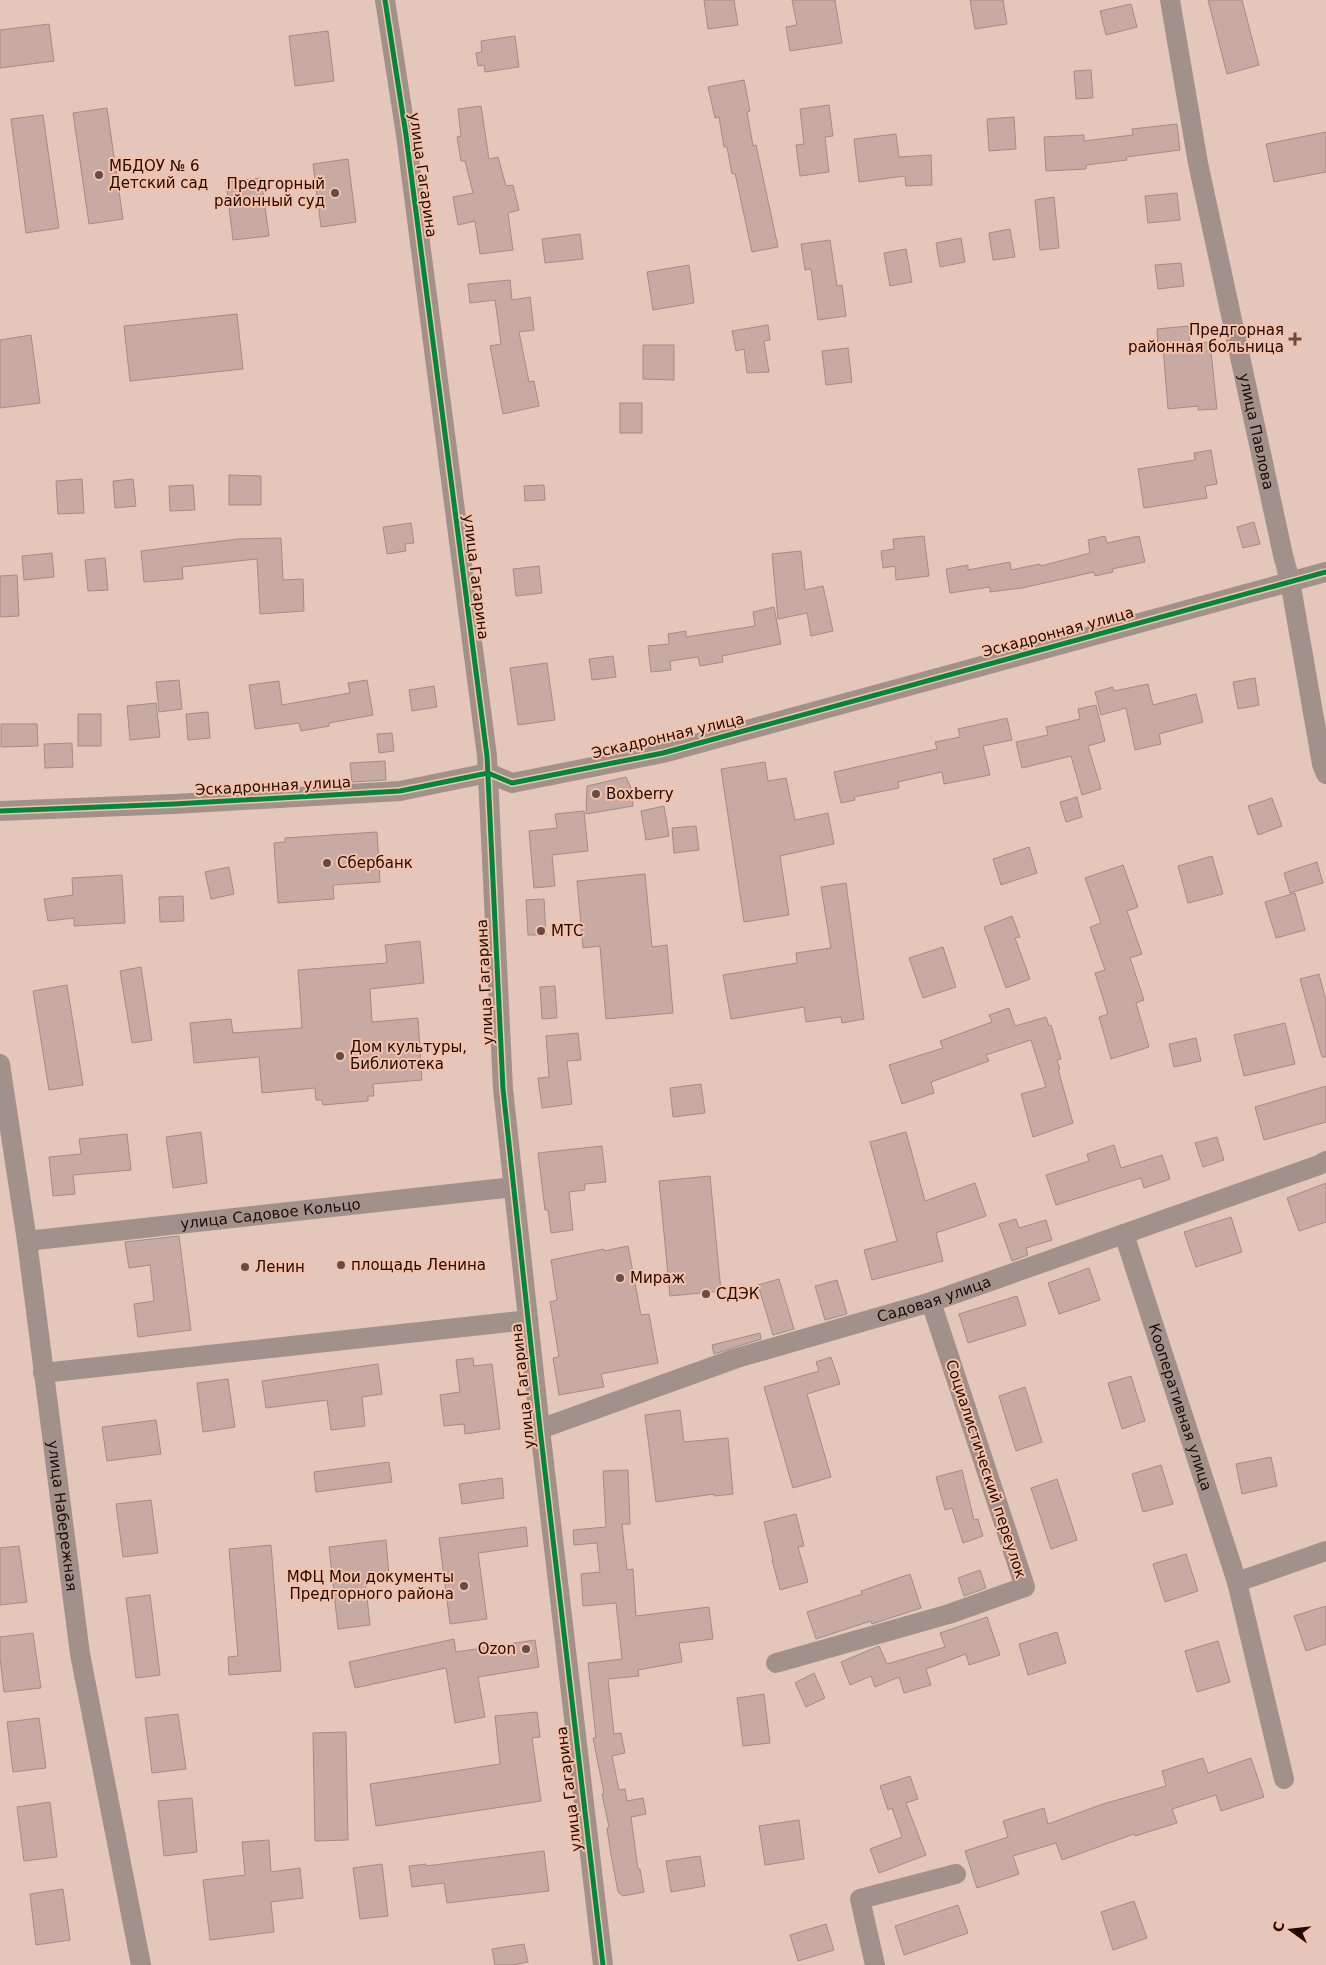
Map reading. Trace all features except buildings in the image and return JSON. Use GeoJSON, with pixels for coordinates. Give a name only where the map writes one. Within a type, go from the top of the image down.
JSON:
{"type":"FeatureCollection","features":[{"type":"Feature","properties":{"kind":"street","name":"улица Гагарина"},"geometry":{"type":"LineString","coordinates":[[385,0],[410,164],[488,773],[503,1089],[540,1429],[603,1965]]}},
{"type":"Feature","properties":{"kind":"street","name":"улица Павлова"},"geometry":{"type":"LineString","coordinates":[[1170,0],[1198,163],[1290,581],[1322,764],[1326,774]]}},
{"type":"Feature","properties":{"kind":"street","name":"Эскадронная улица"},"geometry":{"type":"LineString","coordinates":[[0,811],[174,804],[400,791],[488,773],[512,783],[663,753],[1326,572]]}},
{"type":"Feature","properties":{"kind":"street","name":"улица Набережная"},"geometry":{"type":"LineString","coordinates":[[0,1064],[27,1241],[80,1654],[141,1965]]}},
{"type":"Feature","properties":{"kind":"street","name":"Садовая улица"},"geometry":{"type":"LineString","coordinates":[[540,1429],[737,1358],[931,1302],[1326,1161]]}},
{"type":"Feature","properties":{"kind":"street","name":"улица Садовое Кольцо"},"geometry":{"type":"LineString","coordinates":[[27,1241],[514,1187]]}},
{"type":"Feature","properties":{"kind":"street","name":"Кооперативная улица"},"geometry":{"type":"LineString","coordinates":[[1124,1234],[1237,1582],[1284,1779]]}},
{"type":"Feature","properties":{"kind":"street","name":"Социалистический переулок"},"geometry":{"type":"LineString","coordinates":[[776,1663],[950,1614],[1025,1587],[931,1302]]}},
{"type":"Feature","properties":{"kind":"street"},"geometry":{"type":"LineString","coordinates":[[43,1373],[528,1320]]}},
{"type":"Feature","properties":{"kind":"street"},"geometry":{"type":"LineString","coordinates":[[1237,1582],[1326,1551]]}},
{"type":"Feature","properties":{"kind":"street"},"geometry":{"type":"LineString","coordinates":[[875,1965],[860,1899],[956,1874]]}},
{"type":"Feature","properties":{"kind":"cycle path"},"geometry":{"type":"LineString","coordinates":[[385,0],[406,135],[487,756],[503,1089],[540,1429],[603,1965]]}},
{"type":"Feature","properties":{"kind":"cycle path"},"geometry":{"type":"LineString","coordinates":[[0,811],[174,804],[400,791],[488,773],[512,783],[663,753],[1326,572]]}},
{"type":"Feature","properties":{"kind":"place","name":"МБДОУ № 6 Детский сад"},"geometry":{"type":"Point","coordinates":[99,175]}},
{"type":"Feature","properties":{"kind":"place","name":"Предгорный районный суд"},"geometry":{"type":"Point","coordinates":[335,193]}},
{"type":"Feature","properties":{"kind":"place","name":"Предгорная районная больница"},"geometry":{"type":"Point","coordinates":[1295,339]}},
{"type":"Feature","properties":{"kind":"place","name":"Boxberry"},"geometry":{"type":"Point","coordinates":[596,794]}},
{"type":"Feature","properties":{"kind":"place","name":"Сбербанк"},"geometry":{"type":"Point","coordinates":[327,863]}},
{"type":"Feature","properties":{"kind":"place","name":"МТС"},"geometry":{"type":"Point","coordinates":[541,931]}},
{"type":"Feature","properties":{"kind":"place","name":"Дом культуры, Библиотека"},"geometry":{"type":"Point","coordinates":[340,1056]}},
{"type":"Feature","properties":{"kind":"place","name":"площадь Ленина"},"geometry":{"type":"Point","coordinates":[341,1265]}},
{"type":"Feature","properties":{"kind":"place","name":"Ленин"},"geometry":{"type":"Point","coordinates":[245,1267]}},
{"type":"Feature","properties":{"kind":"place","name":"Мираж"},"geometry":{"type":"Point","coordinates":[620,1278]}},
{"type":"Feature","properties":{"kind":"place","name":"СДЭК"},"geometry":{"type":"Point","coordinates":[706,1294]}},
{"type":"Feature","properties":{"kind":"place","name":"МФЦ Мои документы Предгорного района"},"geometry":{"type":"Point","coordinates":[464,1586]}},
{"type":"Feature","properties":{"kind":"place","name":"Ozon"},"geometry":{"type":"Point","coordinates":[526,1649]}}]}
